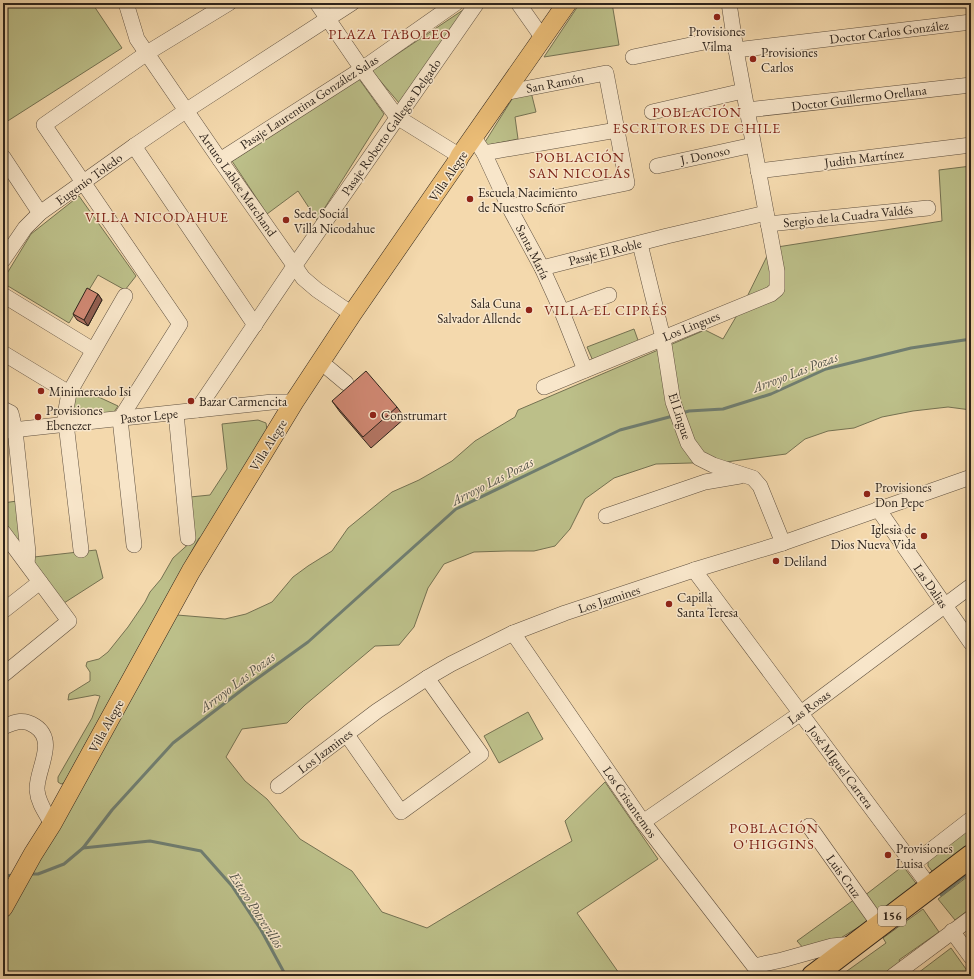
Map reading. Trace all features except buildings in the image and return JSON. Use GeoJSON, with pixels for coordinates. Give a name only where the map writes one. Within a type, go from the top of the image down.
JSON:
{"type":"FeatureCollection","features":[{"type":"Feature","properties":{"kind":"highway","name":"156"},"geometry":{"type":"LineString","coordinates":[[813,976],[971,856]]}},
{"type":"Feature","properties":{"kind":"main road","name":"Villa Alegre"},"geometry":{"type":"LineString","coordinates":[[6,903],[33,854],[52,824],[191,571],[294,402],[460,156],[479,146],[504,93],[567,3]]}},
{"type":"Feature","properties":{"kind":"street","name":"Arturo Lablee Marchand"},"geometry":{"type":"LineString","coordinates":[[126,3],[137,39],[303,278],[317,290],[352,314]]}},
{"type":"Feature","properties":{"kind":"street"},"geometry":{"type":"LineString","coordinates":[[134,544],[120,419],[180,324],[44,125],[147,53],[228,3]]}},
{"type":"Feature","properties":{"kind":"street"},"geometry":{"type":"LineString","coordinates":[[317,3],[397,117],[460,156]]}},
{"type":"Feature","properties":{"kind":"street","name":"Eugenio Toledo"},"geometry":{"type":"LineString","coordinates":[[3,260],[8,242],[40,213],[187,110],[352,3]]}},
{"type":"Feature","properties":{"kind":"street","name":"Pasaje Laurentina González Salas"},"geometry":{"type":"LineString","coordinates":[[220,160],[362,69],[456,3]]}},
{"type":"Feature","properties":{"kind":"street","name":"Pasaje Roberto Gallegos Delgado"},"geometry":{"type":"LineString","coordinates":[[197,410],[397,117],[478,3]]}},
{"type":"Feature","properties":{"kind":"street"},"geometry":{"type":"LineString","coordinates":[[518,3],[542,37]]}},
{"type":"Feature","properties":{"kind":"street"},"geometry":{"type":"LineString","coordinates":[[729,3],[743,91],[767,219]]}},
{"type":"Feature","properties":{"kind":"street","name":"Doctor Carlos González"},"geometry":{"type":"LineString","coordinates":[[633,57],[735,43],[971,22]]}},
{"type":"Feature","properties":{"kind":"street","name":"San Ramón"},"geometry":{"type":"LineString","coordinates":[[504,93],[606,73],[618,130]]}},
{"type":"Feature","properties":{"kind":"street","name":"Doctor Guillermo Orellana"},"geometry":{"type":"LineString","coordinates":[[747,110],[971,85]]}},
{"type":"Feature","properties":{"kind":"street"},"geometry":{"type":"LineString","coordinates":[[652,112],[743,91]]}},
{"type":"Feature","properties":{"kind":"street"},"geometry":{"type":"LineString","coordinates":[[479,146],[618,130],[627,182],[509,207]]}},
{"type":"Feature","properties":{"kind":"street","name":"J. Donoso"},"geometry":{"type":"LineString","coordinates":[[657,166],[753,145]]}},
{"type":"Feature","properties":{"kind":"street","name":"Judith Martínez"},"geometry":{"type":"LineString","coordinates":[[758,171],[971,145]]}},
{"type":"Feature","properties":{"kind":"street"},"geometry":{"type":"LineString","coordinates":[[134,146],[255,324]]}},
{"type":"Feature","properties":{"kind":"street","name":"Santa María"},"geometry":{"type":"LineString","coordinates":[[479,146],[509,207],[542,268],[562,312],[585,370]]}},
{"type":"Feature","properties":{"kind":"street"},"geometry":{"type":"LineString","coordinates":[[3,157],[40,213]]}},
{"type":"Feature","properties":{"kind":"street","name":"Sergio de la Cuadra Valdés"},"geometry":{"type":"LineString","coordinates":[[667,236],[767,219],[928,208]]}},
{"type":"Feature","properties":{"kind":"street","name":"Los Lingues"},"geometry":{"type":"LineString","coordinates":[[544,387],[770,294],[777,289],[777,271],[767,219]]}},
{"type":"Feature","properties":{"kind":"street","name":"Pasaje El Roble"},"geometry":{"type":"LineString","coordinates":[[542,268],[667,236]]}},
{"type":"Feature","properties":{"kind":"street","name":"El Lingue"},"geometry":{"type":"LineString","coordinates":[[640,244],[663,338],[673,402],[688,443],[699,458],[713,465],[753,478],[760,486],[783,543]]}},
{"type":"Feature","properties":{"kind":"street"},"geometry":{"type":"LineString","coordinates":[[3,295],[93,350]]}},
{"type":"Feature","properties":{"kind":"street"},"geometry":{"type":"LineString","coordinates":[[562,312],[609,295]]}},
{"type":"Feature","properties":{"kind":"street"},"geometry":{"type":"LineString","coordinates":[[81,550],[65,415],[70,393],[93,350],[125,296]]}},
{"type":"Feature","properties":{"kind":"street"},"geometry":{"type":"LineString","coordinates":[[3,353],[70,393]]}},
{"type":"Feature","properties":{"kind":"street"},"geometry":{"type":"LineString","coordinates":[[321,362],[346,384]]}},
{"type":"Feature","properties":{"kind":"street","name":"Pastor Lepe"},"geometry":{"type":"LineString","coordinates":[[9,431],[272,402],[294,402]]}},
{"type":"Feature","properties":{"kind":"street"},"geometry":{"type":"LineString","coordinates":[[3,409],[11,413],[9,431],[28,552],[27,564]]}},
{"type":"Feature","properties":{"kind":"street"},"geometry":{"type":"LineString","coordinates":[[176,413],[188,538]]}},
{"type":"Feature","properties":{"kind":"street"},"geometry":{"type":"LineString","coordinates":[[606,516],[705,482],[743,475]]}},
{"type":"Feature","properties":{"kind":"street","name":"Los Jazmines"},"geometry":{"type":"LineString","coordinates":[[278,786],[377,711],[427,678],[451,664],[513,633],[565,613],[694,570],[783,543],[971,477]]}},
{"type":"Feature","properties":{"kind":"street","name":"Las Dalias"},"geometry":{"type":"LineString","coordinates":[[878,509],[971,643]]}},
{"type":"Feature","properties":{"kind":"street"},"geometry":{"type":"LineString","coordinates":[[3,675],[69,621],[27,564],[5,540]]}},
{"type":"Feature","properties":{"kind":"street","name":"José MIguel Carrera"},"geometry":{"type":"LineString","coordinates":[[694,570],[930,887]]}},
{"type":"Feature","properties":{"kind":"street"},"geometry":{"type":"LineString","coordinates":[[3,610],[40,582]]}},
{"type":"Feature","properties":{"kind":"street","name":"Las Rosas"},"geometry":{"type":"LineString","coordinates":[[643,822],[801,713],[971,586]]}},
{"type":"Feature","properties":{"kind":"street","name":"Los Crisantemos"},"geometry":{"type":"LineString","coordinates":[[513,633],[643,822],[754,966],[832,946],[856,944]]}},
{"type":"Feature","properties":{"kind":"street"},"geometry":{"type":"LineString","coordinates":[[347,735],[401,812],[482,754],[427,678]]}},
{"type":"Feature","properties":{"kind":"street"},"geometry":{"type":"LineString","coordinates":[[3,727],[16,721],[22,721],[40,729],[44,737],[46,747],[38,779],[37,790],[40,802],[52,824]]}},
{"type":"Feature","properties":{"kind":"street"},"geometry":{"type":"LineString","coordinates":[[913,864],[971,820]]}},
{"type":"Feature","properties":{"kind":"street","name":"Luis Cruz"},"geometry":{"type":"LineString","coordinates":[[808,826],[880,926]]}},
{"type":"Feature","properties":{"kind":"street"},"geometry":{"type":"LineString","coordinates":[[893,976],[971,918]]}},
{"type":"Feature","properties":{"kind":"street"},"geometry":{"type":"LineString","coordinates":[[952,931],[971,957]]}},
{"type":"Feature","properties":{"kind":"green space"},"geometry":{"type":"Polygon","coordinates":[[[3,3],[92,3],[122,48],[3,124],[3,3]]]}},
{"type":"Feature","properties":{"kind":"green space"},"geometry":{"type":"Polygon","coordinates":[[[580,3],[612,3],[619,45],[544,57],[580,3]]]}},
{"type":"Feature","properties":{"kind":"green space"},"geometry":{"type":"Polygon","coordinates":[[[469,6],[399,103],[372,71],[469,6]]]}},
{"type":"Feature","properties":{"kind":"green space"},"geometry":{"type":"Polygon","coordinates":[[[359,79],[384,114],[317,220],[298,191],[267,214],[232,161],[359,79]]]}},
{"type":"Feature","properties":{"kind":"green space"},"geometry":{"type":"Polygon","coordinates":[[[531,92],[536,112],[515,117],[518,139],[488,145],[485,142],[514,96],[531,92]]]}},
{"type":"Feature","properties":{"kind":"green space"},"geometry":{"type":"Polygon","coordinates":[[[971,166],[971,410],[948,407],[913,411],[882,417],[854,428],[828,431],[805,439],[786,454],[726,462],[656,464],[614,478],[585,499],[570,529],[555,546],[534,551],[474,552],[444,564],[428,588],[414,627],[399,645],[375,646],[305,705],[287,723],[242,729],[226,757],[245,781],[267,799],[300,839],[352,871],[382,912],[427,928],[572,841],[565,821],[605,782],[658,859],[577,913],[621,976],[3,976],[3,924],[177,615],[225,619],[246,614],[272,602],[293,577],[332,551],[348,528],[392,492],[419,480],[452,461],[475,441],[515,417],[518,410],[705,330],[723,339],[743,305],[771,248],[942,221],[939,170],[971,166]]]}},
{"type":"Feature","properties":{"kind":"green space"},"geometry":{"type":"Polygon","coordinates":[[[79,196],[136,276],[125,290],[98,275],[69,323],[3,283],[3,280],[31,234],[79,196]]]}},
{"type":"Feature","properties":{"kind":"green space"},"geometry":{"type":"Polygon","coordinates":[[[634,329],[639,343],[593,361],[587,347],[634,329]]]}},
{"type":"Feature","properties":{"kind":"green space"},"geometry":{"type":"Polygon","coordinates":[[[77,387],[118,406],[114,412],[76,417],[72,410],[72,406],[77,387]]]}},
{"type":"Feature","properties":{"kind":"green space"},"geometry":{"type":"Polygon","coordinates":[[[258,420],[266,423],[267,430],[201,538],[199,538],[64,783],[61,784],[58,782],[58,777],[92,718],[100,696],[95,695],[68,700],[69,694],[90,681],[90,672],[86,666],[87,662],[99,659],[108,652],[128,627],[150,592],[161,579],[173,558],[193,540],[190,497],[210,495],[227,469],[222,424],[258,420]]]}},
{"type":"Feature","properties":{"kind":"green space"},"geometry":{"type":"Polygon","coordinates":[[[17,501],[22,547],[3,520],[3,503],[17,501]]]}},
{"type":"Feature","properties":{"kind":"green space"},"geometry":{"type":"Polygon","coordinates":[[[96,550],[103,578],[64,603],[32,562],[34,557],[96,550]]]}},
{"type":"Feature","properties":{"kind":"green space"},"geometry":{"type":"Polygon","coordinates":[[[528,712],[543,739],[499,763],[484,736],[528,712]]]}},
{"type":"Feature","properties":{"kind":"green space"},"geometry":{"type":"Polygon","coordinates":[[[971,824],[971,847],[935,875],[928,866],[928,861],[971,824]]]}},
{"type":"Feature","properties":{"kind":"green space"},"geometry":{"type":"Polygon","coordinates":[[[903,866],[918,886],[878,916],[864,896],[903,866]]]}},
{"type":"Feature","properties":{"kind":"green space"},"geometry":{"type":"Polygon","coordinates":[[[971,874],[971,908],[955,920],[938,899],[971,874]]]}},
{"type":"Feature","properties":{"kind":"green space"},"geometry":{"type":"Polygon","coordinates":[[[855,899],[870,920],[839,939],[805,950],[797,941],[855,899]]]}},
{"type":"Feature","properties":{"kind":"green space"},"geometry":{"type":"Polygon","coordinates":[[[923,909],[939,932],[899,960],[901,964],[884,976],[840,976],[886,943],[883,938],[923,909]]]}},
{"type":"Feature","properties":{"kind":"green space"},"geometry":{"type":"Polygon","coordinates":[[[951,948],[971,976],[914,976],[951,948]]]}},
{"type":"Feature","properties":{"kind":"waterway","name":"Arroyo Las Pozas"},"geometry":{"type":"LineString","coordinates":[[682,413],[689,411],[723,409],[771,394],[826,369],[911,348],[971,339]]}},
{"type":"Feature","properties":{"kind":"waterway","name":"Arroyo Las Pozas"},"geometry":{"type":"LineString","coordinates":[[83,848],[112,810],[173,743],[247,686],[308,642],[456,509],[620,430],[673,416]]}},
{"type":"Feature","properties":{"kind":"waterway","name":"Estero Potrerillos"},"geometry":{"type":"LineString","coordinates":[[30,874],[38,874],[64,864],[83,848],[150,841],[201,851],[232,886],[261,930],[286,976]]}},
{"type":"Feature","properties":{"kind":"waterway"},"geometry":{"type":"LineString","coordinates":[[941,895],[971,871]]}},
{"type":"Feature","properties":{"kind":"waterway","name":"Estero Potrerillos"},"geometry":{"type":"LineString","coordinates":[[3,876],[14,875]]}},
{"type":"Feature","properties":{"kind":"place","name":"Provisiones Vilma"},"geometry":{"type":"Point","coordinates":[717,17]}},
{"type":"Feature","properties":{"kind":"place","name":"Provisiones Carlos"},"geometry":{"type":"Point","coordinates":[753,59]}},
{"type":"Feature","properties":{"kind":"place","name":"Escuela Nacimiento de Nuestro Señor"},"geometry":{"type":"Point","coordinates":[470,199]}},
{"type":"Feature","properties":{"kind":"place","name":"Sede Social Villa Nicodahue"},"geometry":{"type":"Point","coordinates":[286,220]}},
{"type":"Feature","properties":{"kind":"place","name":"Sala Cuna Salvador Allende"},"geometry":{"type":"Point","coordinates":[529,310]}},
{"type":"Feature","properties":{"kind":"place","name":"Minimercado Isi"},"geometry":{"type":"Point","coordinates":[41,391]}},
{"type":"Feature","properties":{"kind":"place","name":"Bazar Carmencita"},"geometry":{"type":"Point","coordinates":[191,401]}},
{"type":"Feature","properties":{"kind":"place","name":"Construmart"},"geometry":{"type":"Point","coordinates":[373,415]}},
{"type":"Feature","properties":{"kind":"place","name":"Provisiones Ebenezer"},"geometry":{"type":"Point","coordinates":[38,417]}},
{"type":"Feature","properties":{"kind":"place","name":"Provisiones Don Pepe"},"geometry":{"type":"Point","coordinates":[867,494]}},
{"type":"Feature","properties":{"kind":"place","name":"Iglesia de Dios Nueva Vida"},"geometry":{"type":"Point","coordinates":[924,536]}},
{"type":"Feature","properties":{"kind":"place","name":"Deliland"},"geometry":{"type":"Point","coordinates":[776,561]}},
{"type":"Feature","properties":{"kind":"place","name":"Capilla Santa Teresa"},"geometry":{"type":"Point","coordinates":[669,604]}},
{"type":"Feature","properties":{"kind":"place","name":"Provisiones Luisa"},"geometry":{"type":"Point","coordinates":[888,855]}},
{"type":"Feature","properties":{"kind":"district","name":"PLAZA TABOLEO"},"geometry":{"type":"Point","coordinates":[390,34]}},
{"type":"Feature","properties":{"kind":"district","name":"POBLACIÓN ESCRITORES DE CHILE"},"geometry":{"type":"Point","coordinates":[697,120]}},
{"type":"Feature","properties":{"kind":"district","name":"POBLACIÓN SAN NICOLÁS"},"geometry":{"type":"Point","coordinates":[580,166]}},
{"type":"Feature","properties":{"kind":"district","name":"VILLA NICODAHUE"},"geometry":{"type":"Point","coordinates":[157,217]}},
{"type":"Feature","properties":{"kind":"district","name":"VILLA EL CIPRÉS"},"geometry":{"type":"Point","coordinates":[606,310]}},
{"type":"Feature","properties":{"kind":"district","name":"POBLACIÓN O'HIGGINS"},"geometry":{"type":"Point","coordinates":[774,836]}}]}
